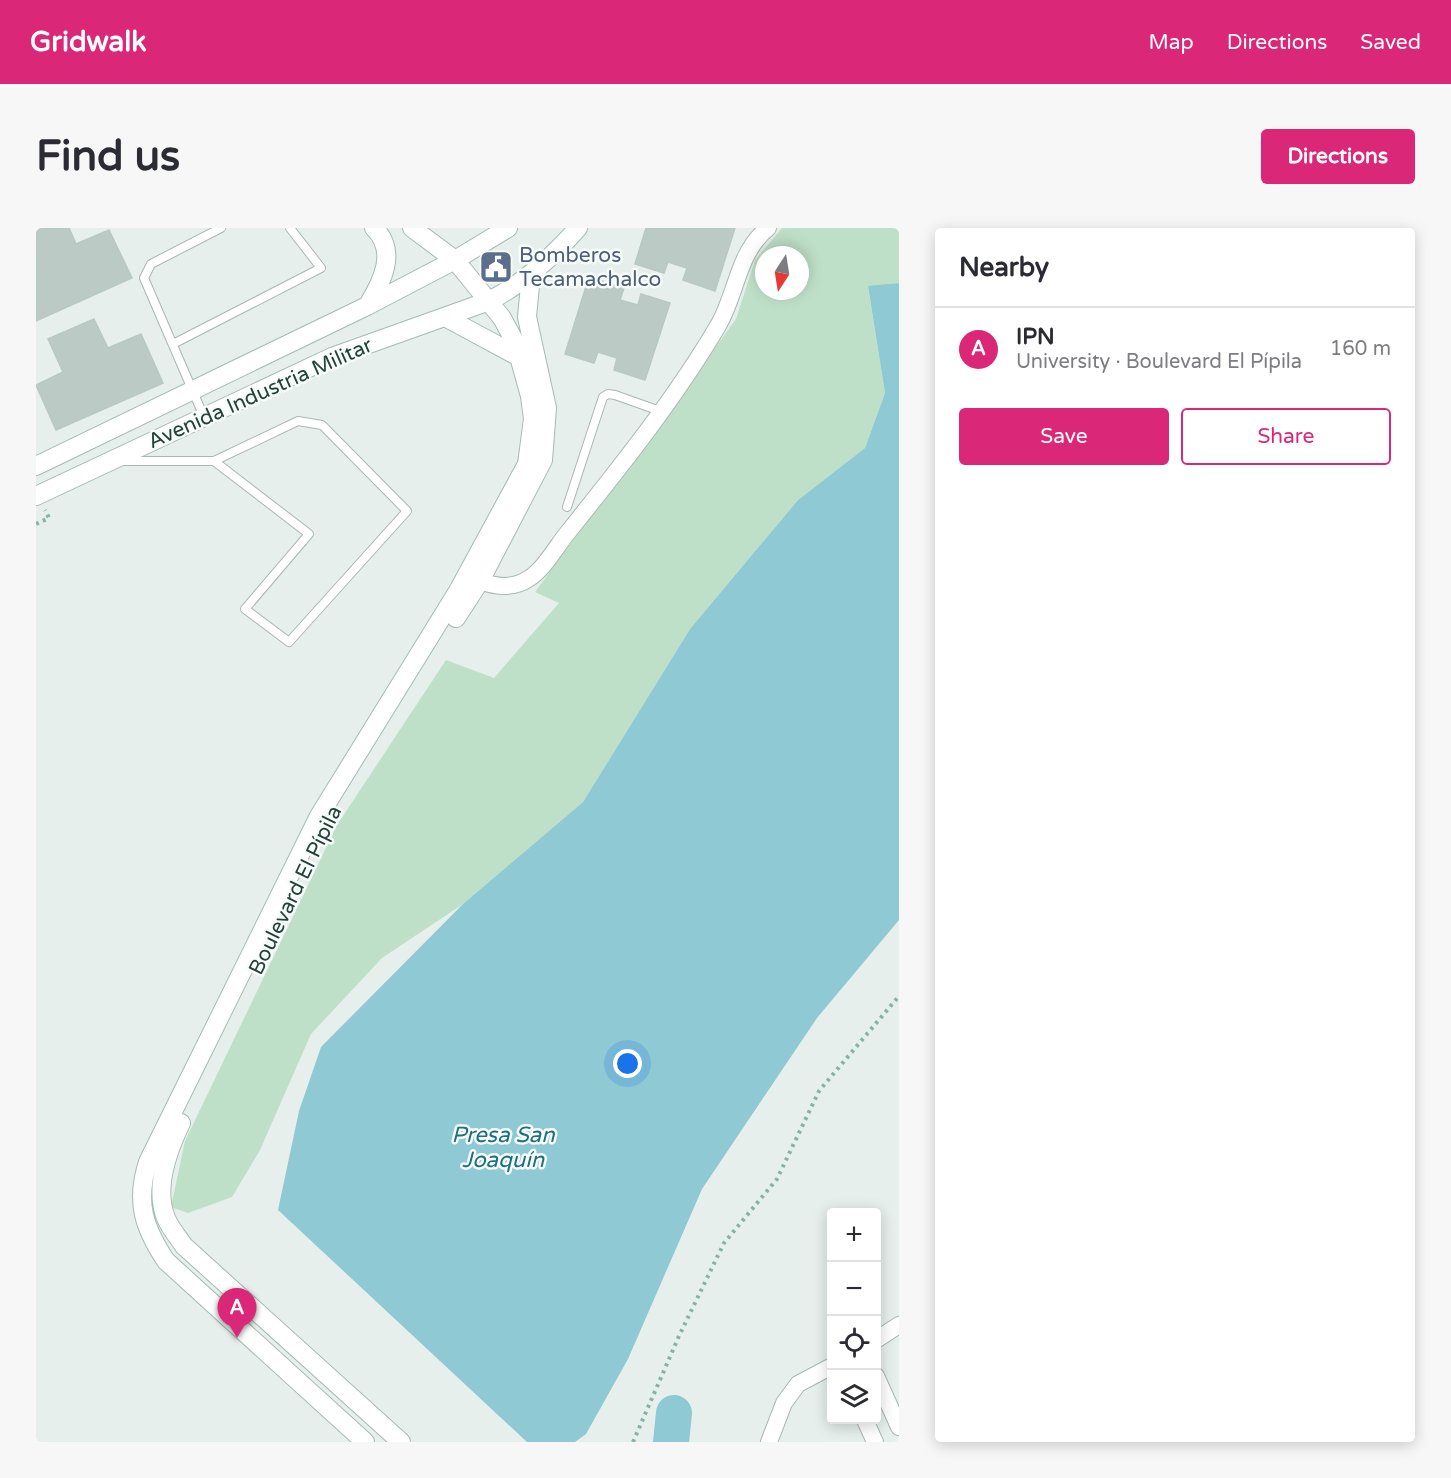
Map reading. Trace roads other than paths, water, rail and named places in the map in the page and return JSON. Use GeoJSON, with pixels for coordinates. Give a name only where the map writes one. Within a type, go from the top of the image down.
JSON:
{"type":"FeatureCollection","features":[{"type":"Feature","properties":{"kind":"street"},"geometry":{"type":"LineString","coordinates":[[368,306],[382,281],[387,266],[386,250],[379,233],[374,228]]}},
{"type":"Feature","properties":{"kind":"street","name":"Boulevard El Pípila"},"geometry":{"type":"LineString","coordinates":[[364,1442],[166,1261],[150,1236],[142,1196],[148,1162],[323,818],[458,591],[527,464],[533,419],[521,358],[507,325],[454,260],[412,228]]}},
{"type":"Feature","properties":{"kind":"street","name":"Avenida Industria Militar"},"geometry":{"type":"LineString","coordinates":[[36,466],[368,306],[508,228]]}},
{"type":"Feature","properties":{"kind":"street","name":"Avenida Industria Militar"},"geometry":{"type":"LineString","coordinates":[[36,496],[332,357],[489,301],[531,275],[578,228]]}},
{"type":"Feature","properties":{"kind":"street"},"geometry":{"type":"LineString","coordinates":[[480,580],[511,586],[531,578],[611,478],[717,327],[728,305],[745,257],[768,228]]}},
{"type":"Feature","properties":{"kind":"street","name":"Boulevard El Pípila"},"geometry":{"type":"LineString","coordinates":[[401,1442],[184,1246],[166,1218],[161,1193],[174,1137],[323,818],[480,580],[543,460],[547,408],[527,317],[531,275]]}},
{"type":"Feature","properties":{"kind":"street"},"geometry":{"type":"LineString","coordinates":[[445,317],[521,358]]}},
{"type":"Feature","properties":{"kind":"street"},"geometry":{"type":"LineString","coordinates":[[881,1337],[899,1325]]}},
{"type":"Feature","properties":{"kind":"street"},"geometry":{"type":"LineString","coordinates":[[769,1442],[783,1402],[798,1384],[827,1368]]}},
{"type":"Feature","properties":{"kind":"street"},"geometry":{"type":"LineString","coordinates":[[881,1387],[899,1427]]}},
{"type":"Feature","properties":{"kind":"street"},"geometry":{"type":"LineString","coordinates":[[867,1424],[875,1442]]}},
{"type":"Feature","properties":{"kind":"lane"},"geometry":{"type":"LineString","coordinates":[[204,418],[144,278],[151,264],[221,228]]}},
{"type":"Feature","properties":{"kind":"lane"},"geometry":{"type":"LineString","coordinates":[[173,344],[321,268],[290,228]]}},
{"type":"Feature","properties":{"kind":"lane"},"geometry":{"type":"LineString","coordinates":[[567,507],[603,397],[615,394],[660,411]]}},
{"type":"Feature","properties":{"kind":"lane"},"geometry":{"type":"LineString","coordinates":[[113,460],[214,461],[298,422],[322,425],[407,511],[289,642],[245,609],[309,534],[214,461]]}},
{"type":"Feature","properties":{"kind":"water","name":"Presa San Joaquín"},"geometry":{"type":"Polygon","coordinates":[[[899,283],[899,920],[817,1018],[702,1189],[628,1359],[586,1434],[575,1442],[527,1442],[278,1210],[299,1111],[321,1047],[463,904],[583,802],[690,629],[798,500],[865,448],[885,393],[868,286],[899,283]]]}},
{"type":"Feature","properties":{"kind":"waterway"},"geometry":{"type":"LineString","coordinates":[[671,1442],[674,1413]]}},
{"type":"Feature","properties":{"kind":"place","name":"Bomberos Tecamachalco"},"geometry":{"type":"Point","coordinates":[496,267]}},
{"type":"Feature","properties":{"kind":"place","name":"IPN"},"geometry":{"type":"Point","coordinates":[237,1338]}}]}
